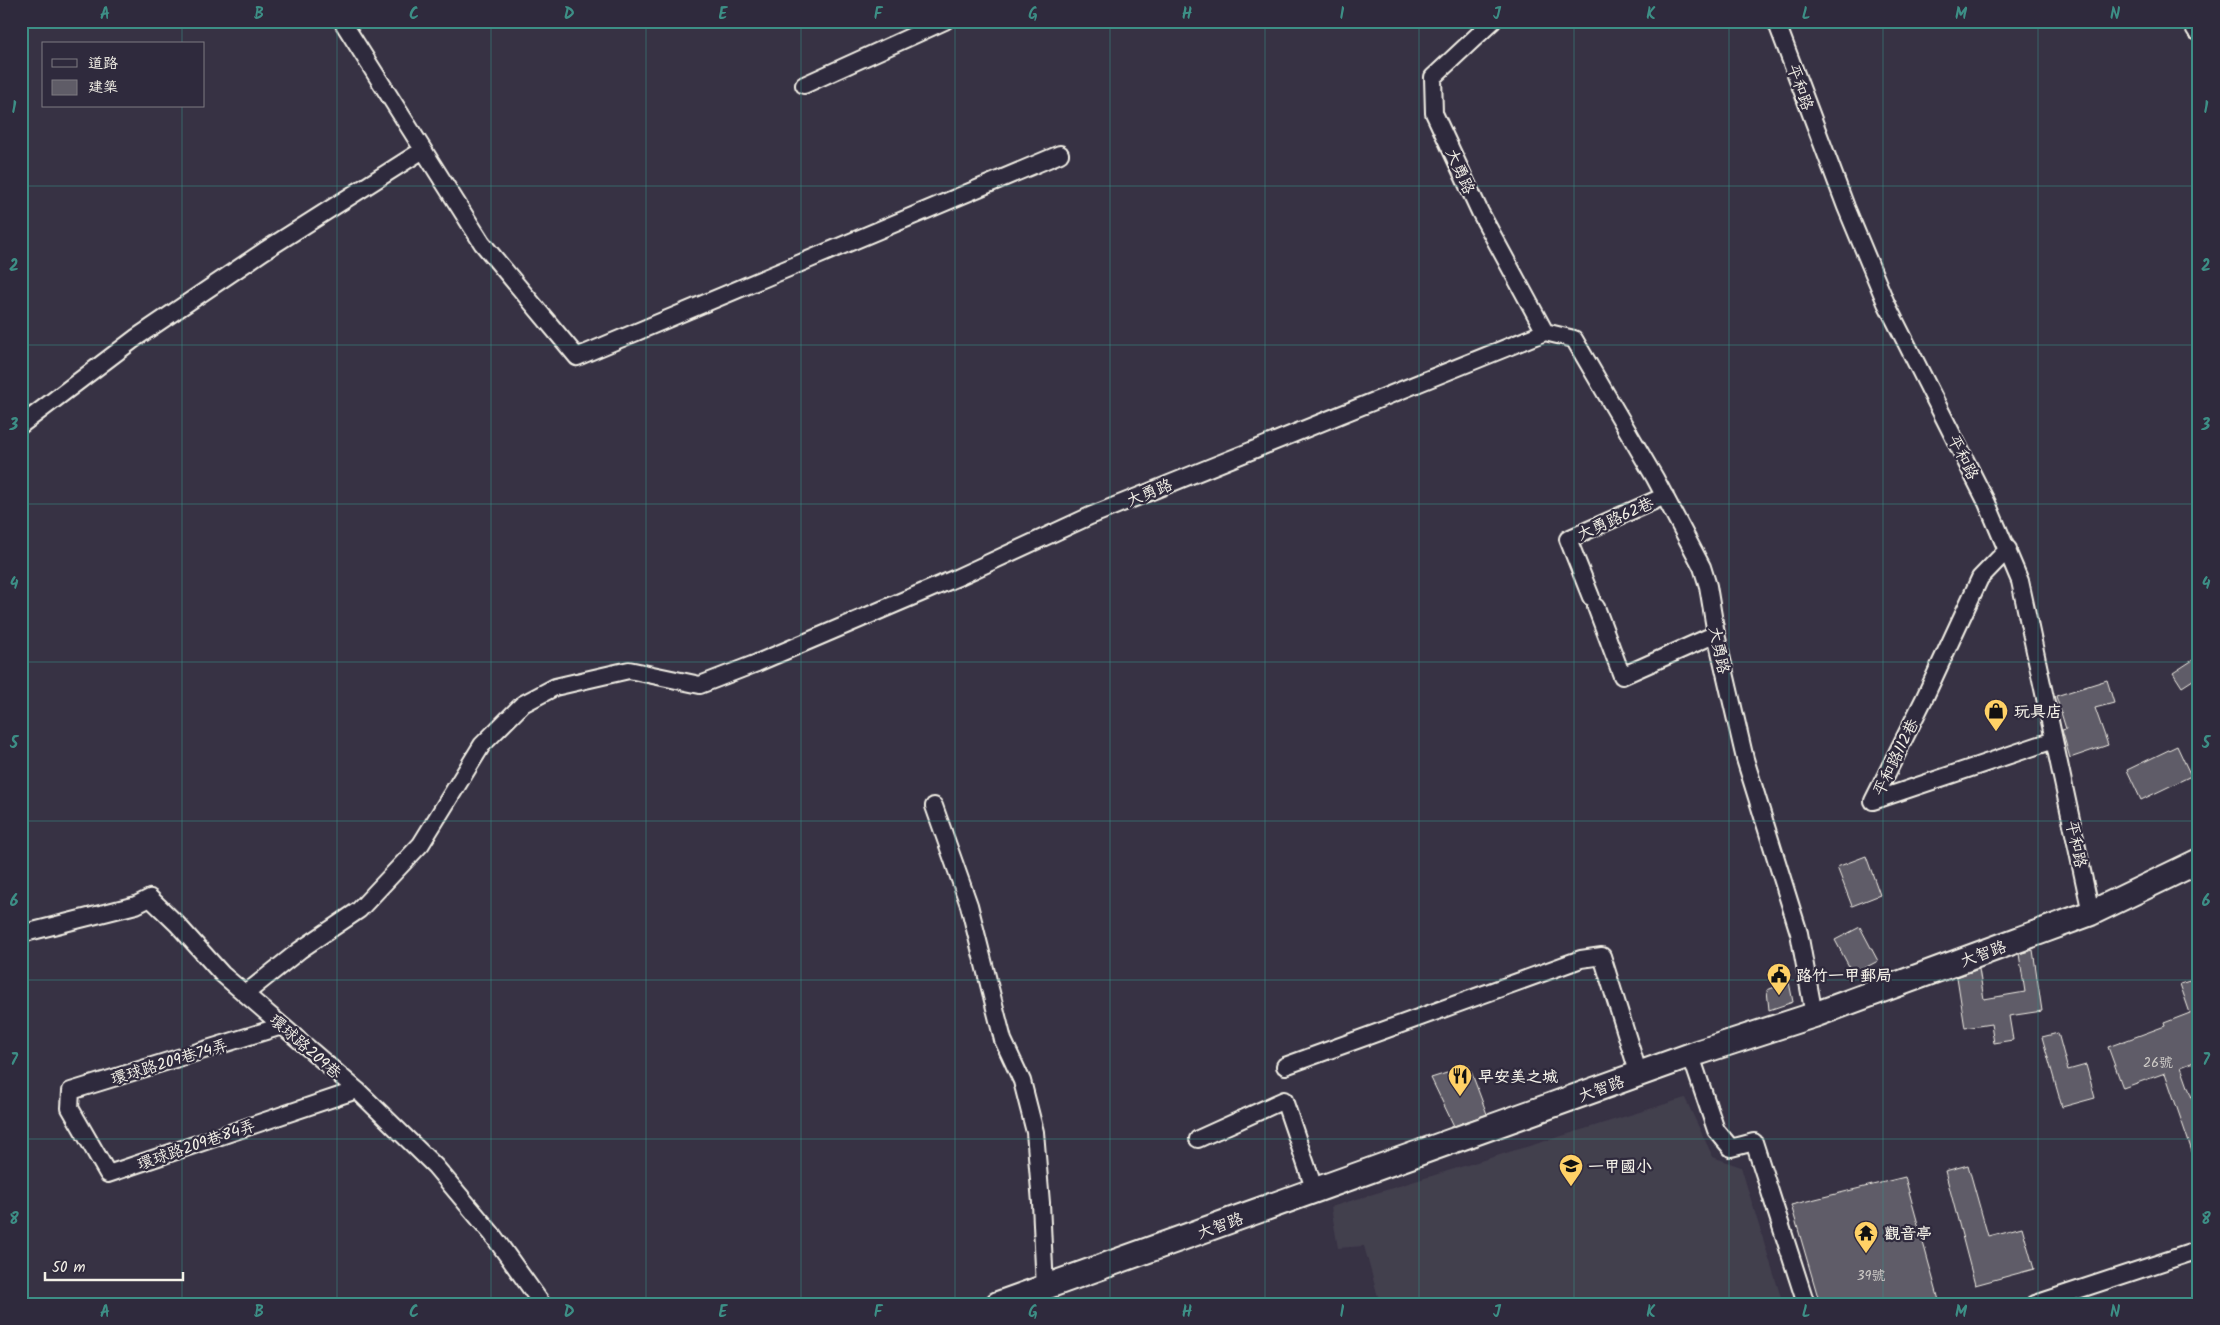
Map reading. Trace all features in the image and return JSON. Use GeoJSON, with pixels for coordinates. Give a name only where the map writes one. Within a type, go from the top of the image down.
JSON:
{"type":"FeatureCollection","features":[{"type":"Feature","properties":{"kind":"street"},"geometry":{"type":"LineString","coordinates":[[342,21],[482,243],[577,357],[1060,154]]}},
{"type":"Feature","properties":{"kind":"street"},"geometry":{"type":"LineString","coordinates":[[804,85],[946,21]]}},
{"type":"Feature","properties":{"kind":"street","name":"大勇路"},"geometry":{"type":"LineString","coordinates":[[1493,21],[1433,77],[1434,113],[1480,212],[1545,332]]}},
{"type":"Feature","properties":{"kind":"street","name":"平和路"},"geometry":{"type":"LineString","coordinates":[[1776,21],[1846,207],[1886,304],[1987,503],[2020,581],[2091,913]]}},
{"type":"Feature","properties":{"kind":"street"},"geometry":{"type":"LineString","coordinates":[[2195,21],[2199,28]]}},
{"type":"Feature","properties":{"kind":"street"},"geometry":{"type":"LineString","coordinates":[[21,425],[137,337],[264,251],[423,150]]}},
{"type":"Feature","properties":{"kind":"street","name":"大勇路"},"geometry":{"type":"LineString","coordinates":[[245,994],[300,950],[359,910],[421,844],[482,745],[523,704],[555,687],[629,670],[700,685],[757,663],[956,578],[1090,516],[1545,332],[1574,339],[1665,496],[1702,567],[1708,586],[1716,634],[1745,759],[1799,934],[1814,1015]]}},
{"type":"Feature","properties":{"kind":"street","name":"大勇路62巷"},"geometry":{"type":"LineString","coordinates":[[1665,496],[1568,539],[1622,676],[1716,634]]}},
{"type":"Feature","properties":{"kind":"street","name":"平和路112巷"},"geometry":{"type":"LineString","coordinates":[[2008,549],[1980,578],[1873,801],[2054,740]]}},
{"type":"Feature","properties":{"kind":"street"},"geometry":{"type":"LineString","coordinates":[[934,806],[969,906],[1003,1040],[1022,1081],[1035,1132],[1041,1203],[1043,1296]]}},
{"type":"Feature","properties":{"kind":"street","name":"大智路"},"geometry":{"type":"LineString","coordinates":[[998,1304],[1043,1296],[1315,1191],[1639,1074],[1814,1015],[2091,913],[2199,861]]}},
{"type":"Feature","properties":{"kind":"street","name":"環球路209巷"},"geometry":{"type":"LineString","coordinates":[[21,934],[136,905],[150,898],[177,924],[222,974],[356,1090],[435,1166],[492,1234],[542,1304]]}},
{"type":"Feature","properties":{"kind":"street"},"geometry":{"type":"LineString","coordinates":[[1285,1066],[1581,958],[1602,956],[1639,1074]]}},
{"type":"Feature","properties":{"kind":"street","name":"環球路209巷74弄"},"geometry":{"type":"LineString","coordinates":[[70,1108],[71,1091],[282,1026]]}},
{"type":"Feature","properties":{"kind":"street"},"geometry":{"type":"LineString","coordinates":[[1691,1056],[1716,1130],[1730,1148],[1754,1142],[1806,1304]]}},
{"type":"Feature","properties":{"kind":"street","name":"環球路209巷84弄"},"geometry":{"type":"LineString","coordinates":[[70,1108],[108,1174],[356,1090]]}},
{"type":"Feature","properties":{"kind":"street"},"geometry":{"type":"LineString","coordinates":[[1198,1139],[1284,1100],[1315,1191]]}},
{"type":"Feature","properties":{"kind":"street"},"geometry":{"type":"LineString","coordinates":[[2035,1304],[2199,1250]]}},
{"type":"Feature","properties":{"kind":"shaded area","name":"一甲國小"},"geometry":{"type":"Polygon","coordinates":[[[1685,1098],[1713,1157],[1741,1167],[1783,1304],[1380,1304],[1364,1246],[1338,1248],[1331,1207],[1685,1098]]]}},
{"type":"Feature","properties":{"kind":"building"},"geometry":{"type":"Polygon","coordinates":[[[2199,656],[2199,676],[2182,687],[2173,673],[2199,656]]]}},
{"type":"Feature","properties":{"kind":"building"},"geometry":{"type":"Polygon","coordinates":[[[2107,680],[2114,703],[2095,708],[2108,745],[2070,758],[2062,730],[2066,729],[2056,696],[2107,680]]]}},
{"type":"Feature","properties":{"kind":"building"},"geometry":{"type":"Polygon","coordinates":[[[2177,746],[2191,776],[2141,800],[2127,770],[2177,746]]]}},
{"type":"Feature","properties":{"kind":"building"},"geometry":{"type":"Polygon","coordinates":[[[1866,856],[1880,895],[1852,906],[1837,867],[1866,856]]]}},
{"type":"Feature","properties":{"kind":"building"},"geometry":{"type":"Polygon","coordinates":[[[1860,927],[1878,961],[1853,974],[1835,940],[1860,927]]]}},
{"type":"Feature","properties":{"kind":"building"},"geometry":{"type":"Polygon","coordinates":[[[2033,950],[2042,1011],[2009,1016],[2013,1040],[1994,1043],[1991,1024],[1965,1028],[1957,977],[1979,969],[1984,999],[2025,992],[2019,954],[2033,950]]]}},
{"type":"Feature","properties":{"kind":"building"},"geometry":{"type":"Polygon","coordinates":[[[2199,978],[2199,1060],[2181,1067],[2199,1118],[2199,1163],[2196,1163],[2165,1073],[2123,1088],[2108,1047],[2165,1026],[2164,1023],[2190,1013],[2180,984],[2199,978]]]}},
{"type":"Feature","properties":{"kind":"building","name":"路竹一甲郵局"},"geometry":{"type":"Polygon","coordinates":[[[1789,982],[1793,1002],[1769,1010],[1767,990],[1789,982]]]}},
{"type":"Feature","properties":{"kind":"building"},"geometry":{"type":"Polygon","coordinates":[[[2058,1033],[2068,1070],[2086,1065],[2095,1098],[2062,1107],[2042,1037],[2058,1033]]]}},
{"type":"Feature","properties":{"kind":"building","name":"早安美之城"},"geometry":{"type":"Polygon","coordinates":[[[1469,1066],[1487,1114],[1454,1126],[1431,1078],[1469,1066]]]}},
{"type":"Feature","properties":{"kind":"building"},"geometry":{"type":"Polygon","coordinates":[[[1968,1165],[1988,1236],[2022,1227],[2034,1269],[1975,1285],[1945,1171],[1968,1165]]]}},
{"type":"Feature","properties":{"kind":"building","name":"觀音亭"},"geometry":{"type":"Polygon","coordinates":[[[1905,1177],[1940,1304],[1820,1304],[1791,1205],[1905,1177]]]}},
{"type":"Feature","properties":{"kind":"place","name":"玩具店"},"geometry":{"type":"Point","coordinates":[1996,732]}},
{"type":"Feature","properties":{"kind":"place","name":"路竹一甲郵局"},"geometry":{"type":"Point","coordinates":[1779,996]}},
{"type":"Feature","properties":{"kind":"place","name":"早安美之城"},"geometry":{"type":"Point","coordinates":[1460,1097]}},
{"type":"Feature","properties":{"kind":"place","name":"一甲國小"},"geometry":{"type":"Point","coordinates":[1571,1187]}},
{"type":"Feature","properties":{"kind":"place","name":"觀音亭"},"geometry":{"type":"Point","coordinates":[1866,1254]}}]}
